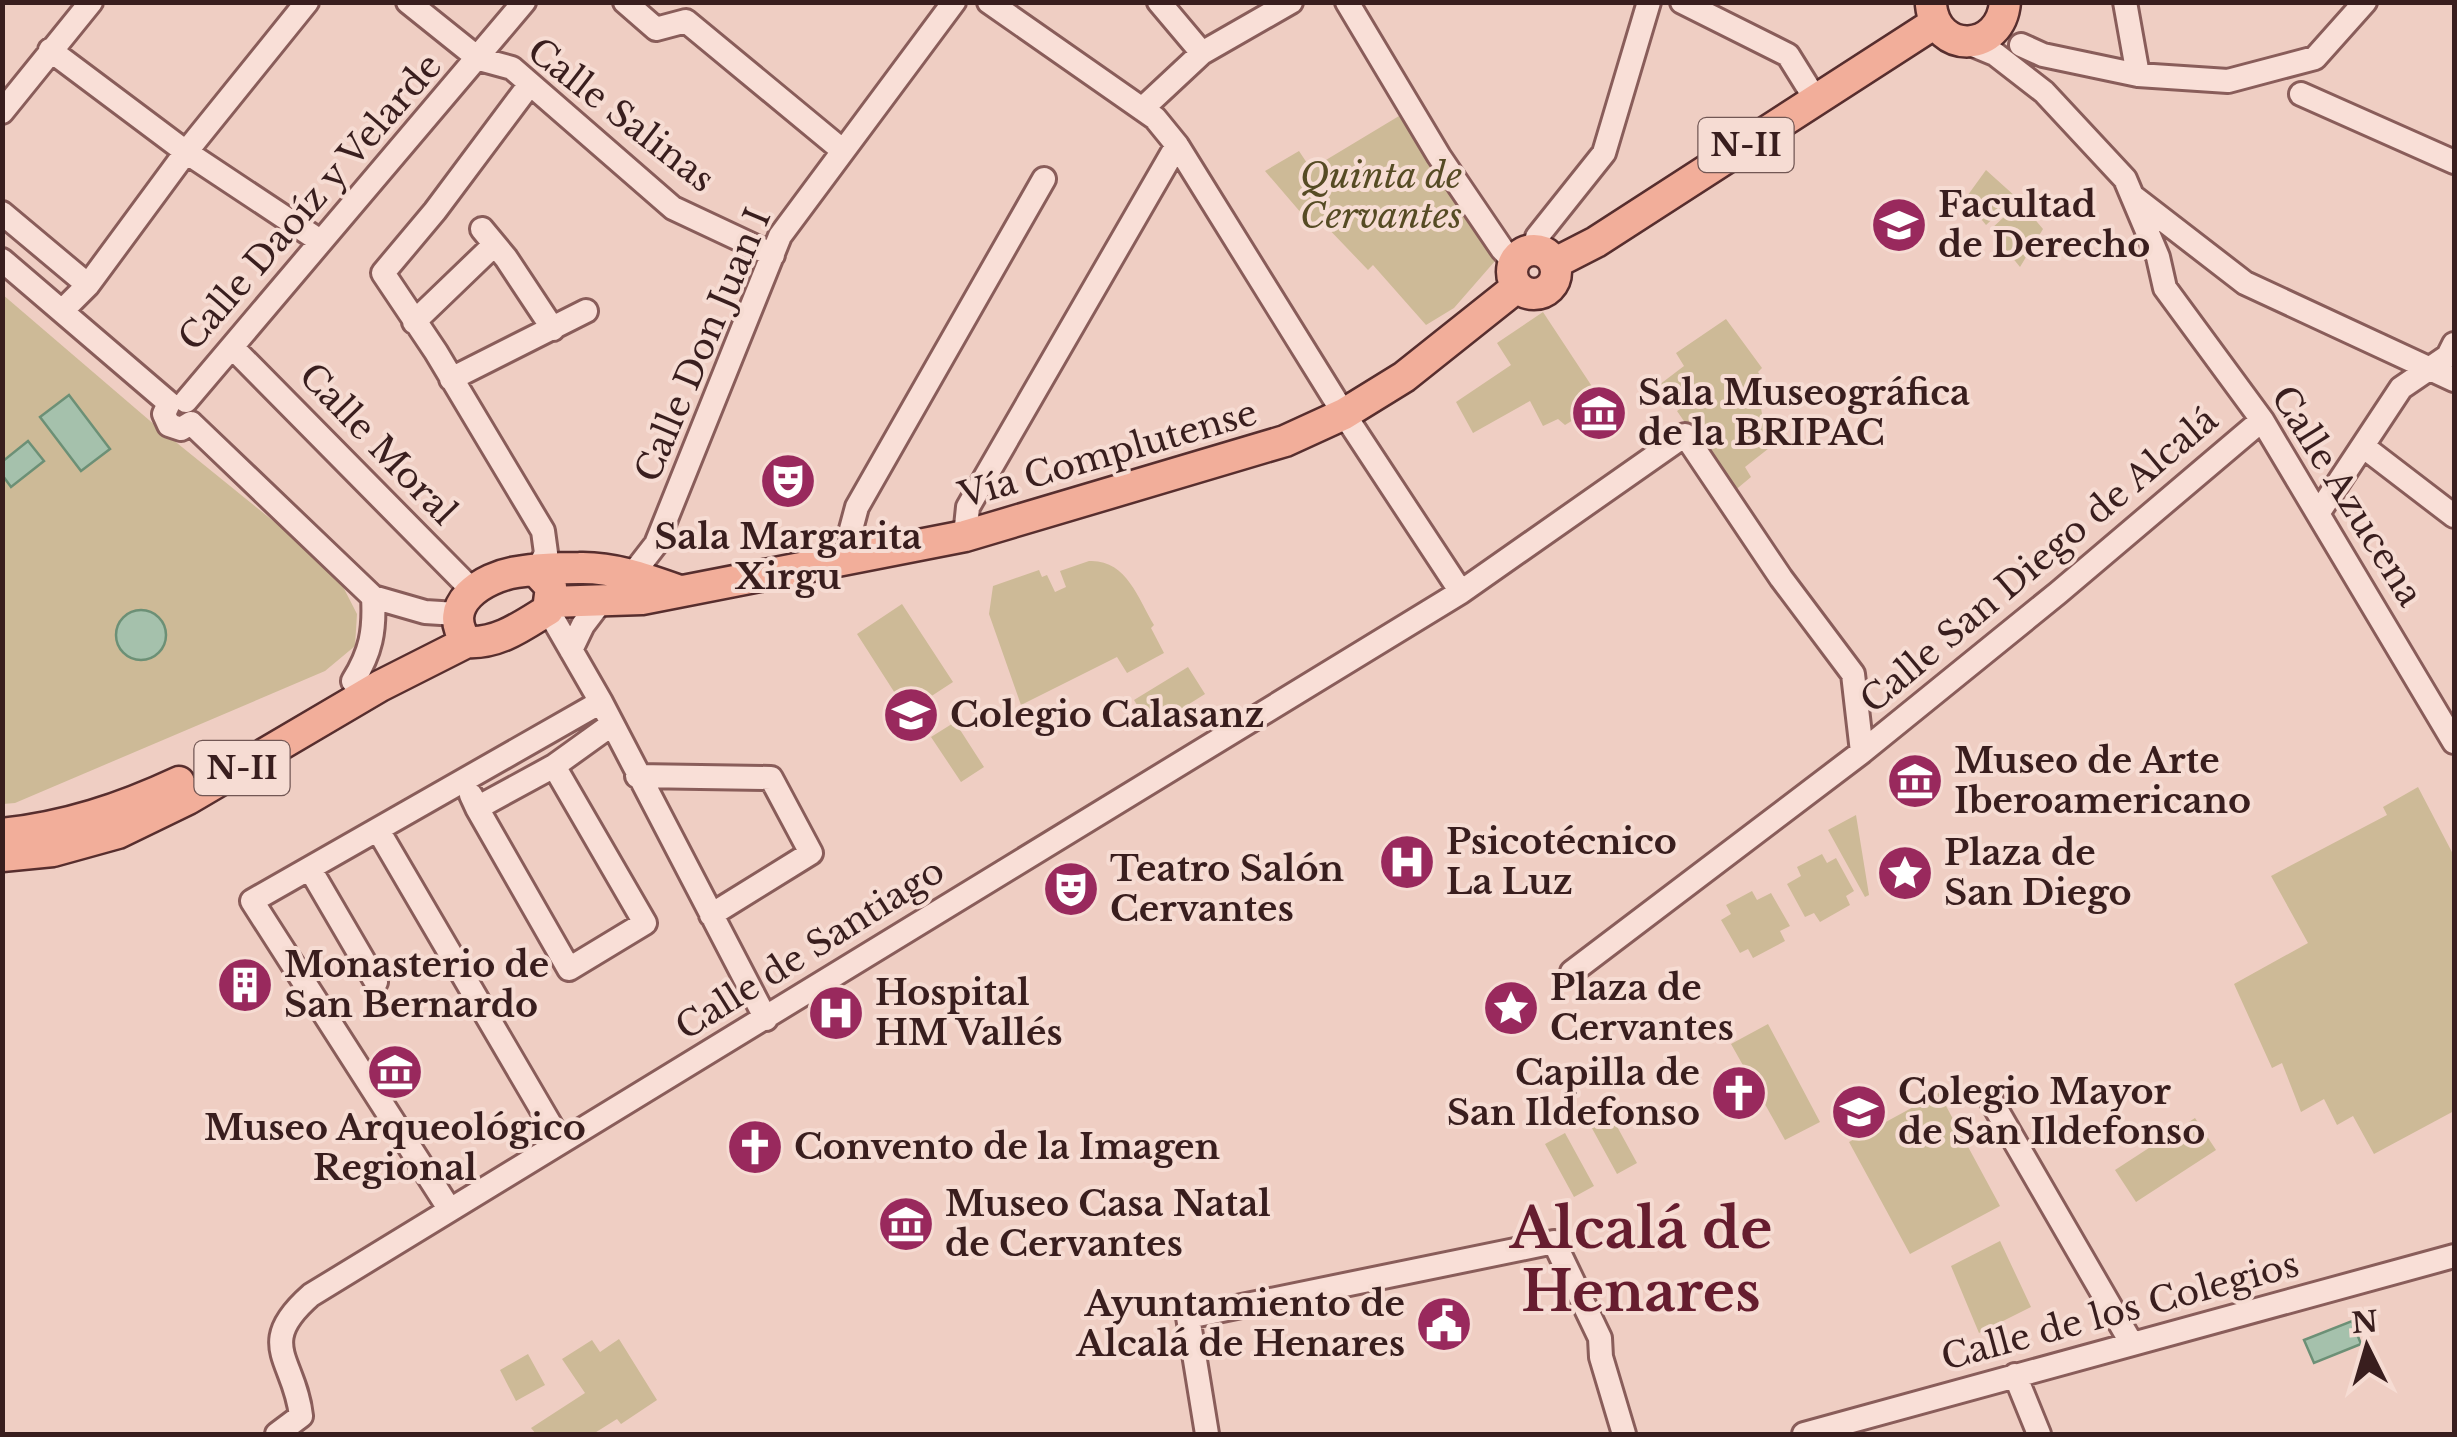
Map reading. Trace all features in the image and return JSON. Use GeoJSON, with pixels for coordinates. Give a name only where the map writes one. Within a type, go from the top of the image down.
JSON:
{"type":"FeatureCollection","features":[{"type":"Feature","properties":{"kind":"main road"},"geometry":{"type":"LineString","coordinates":[[1966,42],[1990,35],[2005,8]]}},
{"type":"Feature","properties":{"kind":"main road","name":"Vía Complutense"},"geometry":{"type":"LineString","coordinates":[[549,606],[642,599],[965,536],[1285,441],[1344,414],[1404,377],[1531,265],[1596,242],[1816,100],[1933,13]]}},
{"type":"Feature","properties":{"kind":"main road","name":"N-II"},"geometry":{"type":"LineString","coordinates":[[1933,13],[1943,33],[1966,42]]}},
{"type":"Feature","properties":{"kind":"main road","name":"Vía Complutense"},"geometry":{"type":"LineString","coordinates":[[463,619],[516,572],[578,568],[632,574],[677,590]]}},
{"type":"Feature","properties":{"kind":"main road"},"geometry":{"type":"LineString","coordinates":[[463,619],[483,643],[501,638],[549,606],[551,587],[537,572]]}},
{"type":"Feature","properties":{"kind":"main road","name":"N-II"},"geometry":{"type":"LineString","coordinates":[[2,834],[54,828],[97,816],[178,783],[463,619]]}},
{"type":"Feature","properties":{"kind":"main road","name":"N-II"},"geometry":{"type":"LineString","coordinates":[[2,856],[53,851],[118,833],[188,799],[380,686],[463,619]]}},
{"type":"Feature","properties":{"kind":"street"},"geometry":{"type":"LineString","coordinates":[[2,112],[91,2]]}},
{"type":"Feature","properties":{"kind":"street"},"geometry":{"type":"LineString","coordinates":[[62,311],[88,285],[186,152],[306,2]]}},
{"type":"Feature","properties":{"kind":"street","name":"Calle Salinas"},"geometry":{"type":"LineString","coordinates":[[408,2],[479,59],[512,68],[673,208],[773,255]]}},
{"type":"Feature","properties":{"kind":"street","name":"Calle Daoíz y Velarde"},"geometry":{"type":"LineString","coordinates":[[182,409],[524,2]]}},
{"type":"Feature","properties":{"kind":"street"},"geometry":{"type":"LineString","coordinates":[[625,2],[656,29],[686,21],[842,150]]}},
{"type":"Feature","properties":{"kind":"street","name":"Calle Don Juan I"},"geometry":{"type":"LineString","coordinates":[[632,574],[656,544],[780,236],[954,2]]}},
{"type":"Feature","properties":{"kind":"street"},"geometry":{"type":"LineString","coordinates":[[989,2],[1155,118],[1177,145],[1344,414],[1461,592]]}},
{"type":"Feature","properties":{"kind":"street"},"geometry":{"type":"LineString","coordinates":[[1159,2],[1202,53]]}},
{"type":"Feature","properties":{"kind":"street"},"geometry":{"type":"LineString","coordinates":[[1142,110],[1202,53],[1291,2]]}},
{"type":"Feature","properties":{"kind":"street"},"geometry":{"type":"LineString","coordinates":[[1347,2],[1439,156],[1502,250],[1531,265],[1537,237],[1604,153],[1644,7]]}},
{"type":"Feature","properties":{"kind":"street"},"geometry":{"type":"LineString","coordinates":[[1682,2],[1788,55],[1816,100]]}},
{"type":"Feature","properties":{"kind":"street"},"geometry":{"type":"LineString","coordinates":[[2125,2],[2138,75]]}},
{"type":"Feature","properties":{"kind":"street"},"geometry":{"type":"LineString","coordinates":[[2021,44],[2043,55],[2138,75],[2228,82],[2315,58],[2365,2]]}},
{"type":"Feature","properties":{"kind":"street"},"geometry":{"type":"LineString","coordinates":[[2005,8],[2044,92]]}},
{"type":"Feature","properties":{"kind":"street"},"geometry":{"type":"LineString","coordinates":[[1966,42],[1995,54],[2044,92],[2125,179],[2134,198],[2245,283],[2454,380]]}},
{"type":"Feature","properties":{"kind":"street"},"geometry":{"type":"LineString","coordinates":[[50,50],[186,152],[320,241]]}},
{"type":"Feature","properties":{"kind":"street"},"geometry":{"type":"LineString","coordinates":[[530,84],[383,272],[543,531],[546,553],[537,572]]}},
{"type":"Feature","properties":{"kind":"street"},"geometry":{"type":"LineString","coordinates":[[2301,94],[2454,162]]}},
{"type":"Feature","properties":{"kind":"street"},"geometry":{"type":"LineString","coordinates":[[965,536],[968,507],[1177,145]]}},
{"type":"Feature","properties":{"kind":"street"},"geometry":{"type":"LineString","coordinates":[[853,559],[850,533],[857,508],[1044,179]]}},
{"type":"Feature","properties":{"kind":"street","name":"Calle Azucena"},"geometry":{"type":"LineString","coordinates":[[2134,198],[2166,288],[2262,420],[2454,742]]}},
{"type":"Feature","properties":{"kind":"street"},"geometry":{"type":"LineString","coordinates":[[2,213],[88,285]]}},
{"type":"Feature","properties":{"kind":"street"},"geometry":{"type":"LineString","coordinates":[[414,322],[488,238],[506,258],[552,329]]}},
{"type":"Feature","properties":{"kind":"street"},"geometry":{"type":"LineString","coordinates":[[2,260],[182,409],[374,597],[397,606],[463,619]]}},
{"type":"Feature","properties":{"kind":"street"},"geometry":{"type":"LineString","coordinates":[[450,379],[586,310]]}},
{"type":"Feature","properties":{"kind":"street"},"geometry":{"type":"LineString","coordinates":[[2319,512],[2401,388],[2448,356],[2454,344]]}},
{"type":"Feature","properties":{"kind":"street","name":"Calle Moral"},"geometry":{"type":"LineString","coordinates":[[232,347],[463,619]]}},
{"type":"Feature","properties":{"kind":"street","name":"Calle San Diego de Alcalá"},"geometry":{"type":"LineString","coordinates":[[1862,752],[2262,420]]}},
{"type":"Feature","properties":{"kind":"street","name":"Calle de Santiago"},"geometry":{"type":"LineString","coordinates":[[277,1434],[300,1416],[299,1399],[282,1360],[280,1334],[290,1313],[311,1295],[1461,592],[1685,436],[1781,578],[1854,674],[1862,752]]}},
{"type":"Feature","properties":{"kind":"street"},"geometry":{"type":"LineString","coordinates":[[2364,447],[2454,516]]}},
{"type":"Feature","properties":{"kind":"street"},"geometry":{"type":"LineString","coordinates":[[353,681],[368,658],[374,637],[374,597]]}},
{"type":"Feature","properties":{"kind":"street"},"geometry":{"type":"LineString","coordinates":[[571,650],[602,600]]}},
{"type":"Feature","properties":{"kind":"street"},"geometry":{"type":"LineString","coordinates":[[549,606],[766,1019]]}},
{"type":"Feature","properties":{"kind":"street"},"geometry":{"type":"LineString","coordinates":[[450,1210],[252,902],[601,702]]}},
{"type":"Feature","properties":{"kind":"street"},"geometry":{"type":"LineString","coordinates":[[477,808],[554,766],[611,725]]}},
{"type":"Feature","properties":{"kind":"street"},"geometry":{"type":"LineString","coordinates":[[1572,972],[1862,752]]}},
{"type":"Feature","properties":{"kind":"street"},"geometry":{"type":"LineString","coordinates":[[465,782],[568,969],[645,923],[554,766]]}},
{"type":"Feature","properties":{"kind":"street"},"geometry":{"type":"LineString","coordinates":[[637,776],[771,778],[811,853],[711,915]]}},
{"type":"Feature","properties":{"kind":"street"},"geometry":{"type":"LineString","coordinates":[[378,830],[560,1141]]}},
{"type":"Feature","properties":{"kind":"street"},"geometry":{"type":"LineString","coordinates":[[310,868],[376,982]]}},
{"type":"Feature","properties":{"kind":"street"},"geometry":{"type":"LineString","coordinates":[[1992,1102],[2132,1344]]}},
{"type":"Feature","properties":{"kind":"street"},"geometry":{"type":"LineString","coordinates":[[1207,1434],[1188,1317],[1548,1243],[1600,1338],[1601,1357],[1624,1434]]}},
{"type":"Feature","properties":{"kind":"street","name":"Calle de los Colegios"},"geometry":{"type":"LineString","coordinates":[[1804,1434],[2454,1256]]}},
{"type":"Feature","properties":{"kind":"street"},"geometry":{"type":"LineString","coordinates":[[2015,1375],[2039,1434]]}},
{"type":"Feature","properties":{"kind":"green space","name":"Quinta de Cervantes"},"geometry":{"type":"Polygon","coordinates":[[[1399,116],[1495,261],[1454,308],[1426,325],[1373,265],[1368,270],[1323,223],[1314,228],[1265,171],[1299,151],[1311,169],[1399,116]]]}},
{"type":"Feature","properties":{"kind":"green space"},"geometry":{"type":"Polygon","coordinates":[[[1986,170],[2016,197],[1986,225],[1965,199],[1986,170]]]}},
{"type":"Feature","properties":{"kind":"green space"},"geometry":{"type":"Polygon","coordinates":[[[2020,202],[2043,229],[2020,267],[1990,230],[2020,202]]]}},
{"type":"Feature","properties":{"kind":"green space"},"geometry":{"type":"Polygon","coordinates":[[[2,294],[335,571],[357,614],[355,646],[325,671],[15,803],[3,804],[2,294]]]}},
{"type":"Feature","properties":{"kind":"green space"},"geometry":{"type":"Polygon","coordinates":[[[1543,312],[1595,391],[1571,406],[1578,417],[1565,425],[1558,419],[1543,426],[1530,401],[1473,433],[1456,402],[1511,365],[1497,343],[1543,312]]]}},
{"type":"Feature","properties":{"kind":"green space"},"geometry":{"type":"Polygon","coordinates":[[[1726,319],[1762,368],[1758,372],[1775,397],[1761,408],[1766,437],[1773,445],[1745,467],[1751,477],[1733,492],[1677,411],[1684,406],[1684,399],[1669,386],[1663,391],[1659,385],[1684,366],[1676,353],[1726,319]]]}},
{"type":"Feature","properties":{"kind":"green space"},"geometry":{"type":"Polygon","coordinates":[[[1089,561],[1113,566],[1122,573],[1154,625],[1151,628],[1164,653],[1127,673],[1117,657],[1021,705],[989,614],[993,586],[1039,570],[1042,577],[1047,575],[1055,592],[1066,587],[1060,571],[1089,561]]]}},
{"type":"Feature","properties":{"kind":"green space"},"geometry":{"type":"Polygon","coordinates":[[[902,604],[953,682],[907,712],[857,634],[902,604]]]}},
{"type":"Feature","properties":{"kind":"green space"},"geometry":{"type":"Polygon","coordinates":[[[1188,667],[1205,694],[1151,728],[1134,700],[1188,667]]]}},
{"type":"Feature","properties":{"kind":"green space"},"geometry":{"type":"Polygon","coordinates":[[[955,722],[984,767],[961,782],[931,737],[955,722]]]}},
{"type":"Feature","properties":{"kind":"green space"},"geometry":{"type":"Polygon","coordinates":[[[2418,787],[2454,856],[2454,1111],[2374,1154],[2353,1116],[2337,1125],[2324,1099],[2301,1112],[2282,1063],[2272,1068],[2234,984],[2308,943],[2271,876],[2387,815],[2383,807],[2418,787]]]}},
{"type":"Feature","properties":{"kind":"green space"},"geometry":{"type":"Polygon","coordinates":[[[1856,815],[1869,895],[1865,897],[1828,830],[1856,815]]]}},
{"type":"Feature","properties":{"kind":"green space"},"geometry":{"type":"Polygon","coordinates":[[[1822,854],[1827,863],[1836,858],[1854,891],[1846,896],[1850,905],[1820,922],[1814,913],[1805,917],[1787,884],[1801,876],[1797,867],[1822,854]]]}},
{"type":"Feature","properties":{"kind":"green space"},"geometry":{"type":"Polygon","coordinates":[[[1752,891],[1757,900],[1771,893],[1790,926],[1780,931],[1785,941],[1753,958],[1748,949],[1740,953],[1721,920],[1731,914],[1726,905],[1752,891]]]}},
{"type":"Feature","properties":{"kind":"green space"},"geometry":{"type":"Polygon","coordinates":[[[1768,1024],[1820,1122],[1785,1140],[1731,1044],[1768,1024]]]}},
{"type":"Feature","properties":{"kind":"green space"},"geometry":{"type":"Polygon","coordinates":[[[1939,1093],[2000,1206],[1910,1254],[1849,1142],[1939,1093]]]}},
{"type":"Feature","properties":{"kind":"green space"},"geometry":{"type":"Polygon","coordinates":[[[1608,1110],[1637,1163],[1617,1174],[1588,1121],[1608,1110]]]}},
{"type":"Feature","properties":{"kind":"green space"},"geometry":{"type":"Polygon","coordinates":[[[2195,1118],[2216,1150],[2136,1202],[2115,1170],[2195,1118]]]}},
{"type":"Feature","properties":{"kind":"green space"},"geometry":{"type":"Polygon","coordinates":[[[1565,1133],[1594,1186],[1574,1197],[1545,1144],[1565,1133]]]}},
{"type":"Feature","properties":{"kind":"green space"},"geometry":{"type":"Polygon","coordinates":[[[2000,1241],[2031,1307],[1979,1333],[1951,1266],[2000,1241]]]}},
{"type":"Feature","properties":{"kind":"green space"},"geometry":{"type":"Polygon","coordinates":[[[619,1339],[657,1400],[621,1424],[617,1419],[593,1434],[536,1434],[531,1428],[585,1393],[562,1359],[592,1340],[600,1352],[619,1339]]]}},
{"type":"Feature","properties":{"kind":"green space"},"geometry":{"type":"Polygon","coordinates":[[[528,1354],[545,1385],[516,1401],[500,1370],[528,1354]]]}},
{"type":"Feature","properties":{"kind":"shaded area"},"geometry":{"type":"Polygon","coordinates":[[[69,395],[110,449],[81,471],[40,417],[69,395]]]}},
{"type":"Feature","properties":{"kind":"shaded area"},"geometry":{"type":"Polygon","coordinates":[[[28,441],[44,461],[11,487],[3,476],[3,461],[28,441]]]}},
{"type":"Feature","properties":{"kind":"shaded area"},"geometry":{"type":"Polygon","coordinates":[[[141,610],[159,617],[166,635],[159,653],[141,660],[123,653],[116,635],[123,617],[141,610]]]}},
{"type":"Feature","properties":{"kind":"shaded area"},"geometry":{"type":"Polygon","coordinates":[[[2352,1321],[2361,1344],[2314,1363],[2304,1340],[2352,1321]]]}},
{"type":"Feature","properties":{"kind":"place","name":"Facultad de Derecho"},"geometry":{"type":"Point","coordinates":[1899,225]}},
{"type":"Feature","properties":{"kind":"place","name":"Sala Museográfica de la BRIPAC"},"geometry":{"type":"Point","coordinates":[1599,413]}},
{"type":"Feature","properties":{"kind":"place","name":"Sala Margarita Xirgu"},"geometry":{"type":"Point","coordinates":[788,481]}},
{"type":"Feature","properties":{"kind":"place","name":"Colegio Calasanz"},"geometry":{"type":"Point","coordinates":[911,715]}},
{"type":"Feature","properties":{"kind":"place","name":"Museo de Arte Iberoamericano"},"geometry":{"type":"Point","coordinates":[1915,781]}},
{"type":"Feature","properties":{"kind":"place","name":"Psicotécnico La Luz"},"geometry":{"type":"Point","coordinates":[1407,862]}},
{"type":"Feature","properties":{"kind":"place","name":"Plaza de San Diego"},"geometry":{"type":"Point","coordinates":[1905,873]}},
{"type":"Feature","properties":{"kind":"place","name":"Teatro Salón Cervantes"},"geometry":{"type":"Point","coordinates":[1071,889]}},
{"type":"Feature","properties":{"kind":"place","name":"Monasterio de San Bernardo"},"geometry":{"type":"Point","coordinates":[245,985]}},
{"type":"Feature","properties":{"kind":"place","name":"Plaza de Cervantes"},"geometry":{"type":"Point","coordinates":[1511,1008]}},
{"type":"Feature","properties":{"kind":"place","name":"Hospital HM Vallés"},"geometry":{"type":"Point","coordinates":[836,1013]}},
{"type":"Feature","properties":{"kind":"place","name":"Museo Arqueológico Regional"},"geometry":{"type":"Point","coordinates":[395,1072]}},
{"type":"Feature","properties":{"kind":"place","name":"Capilla de San Ildefonso"},"geometry":{"type":"Point","coordinates":[1739,1093]}},
{"type":"Feature","properties":{"kind":"place","name":"Colegio Mayor de San Ildefonso"},"geometry":{"type":"Point","coordinates":[1859,1112]}},
{"type":"Feature","properties":{"kind":"place","name":"Convento de la Imagen"},"geometry":{"type":"Point","coordinates":[755,1147]}},
{"type":"Feature","properties":{"kind":"place","name":"Museo Casa Natal de Cervantes"},"geometry":{"type":"Point","coordinates":[906,1224]}},
{"type":"Feature","properties":{"kind":"place","name":"Ayuntamiento de Alcalá de Henares"},"geometry":{"type":"Point","coordinates":[1444,1324]}},
{"type":"Feature","properties":{"kind":"district","name":"Alcalá de Henares"},"geometry":{"type":"Point","coordinates":[1641,1260]}}]}
